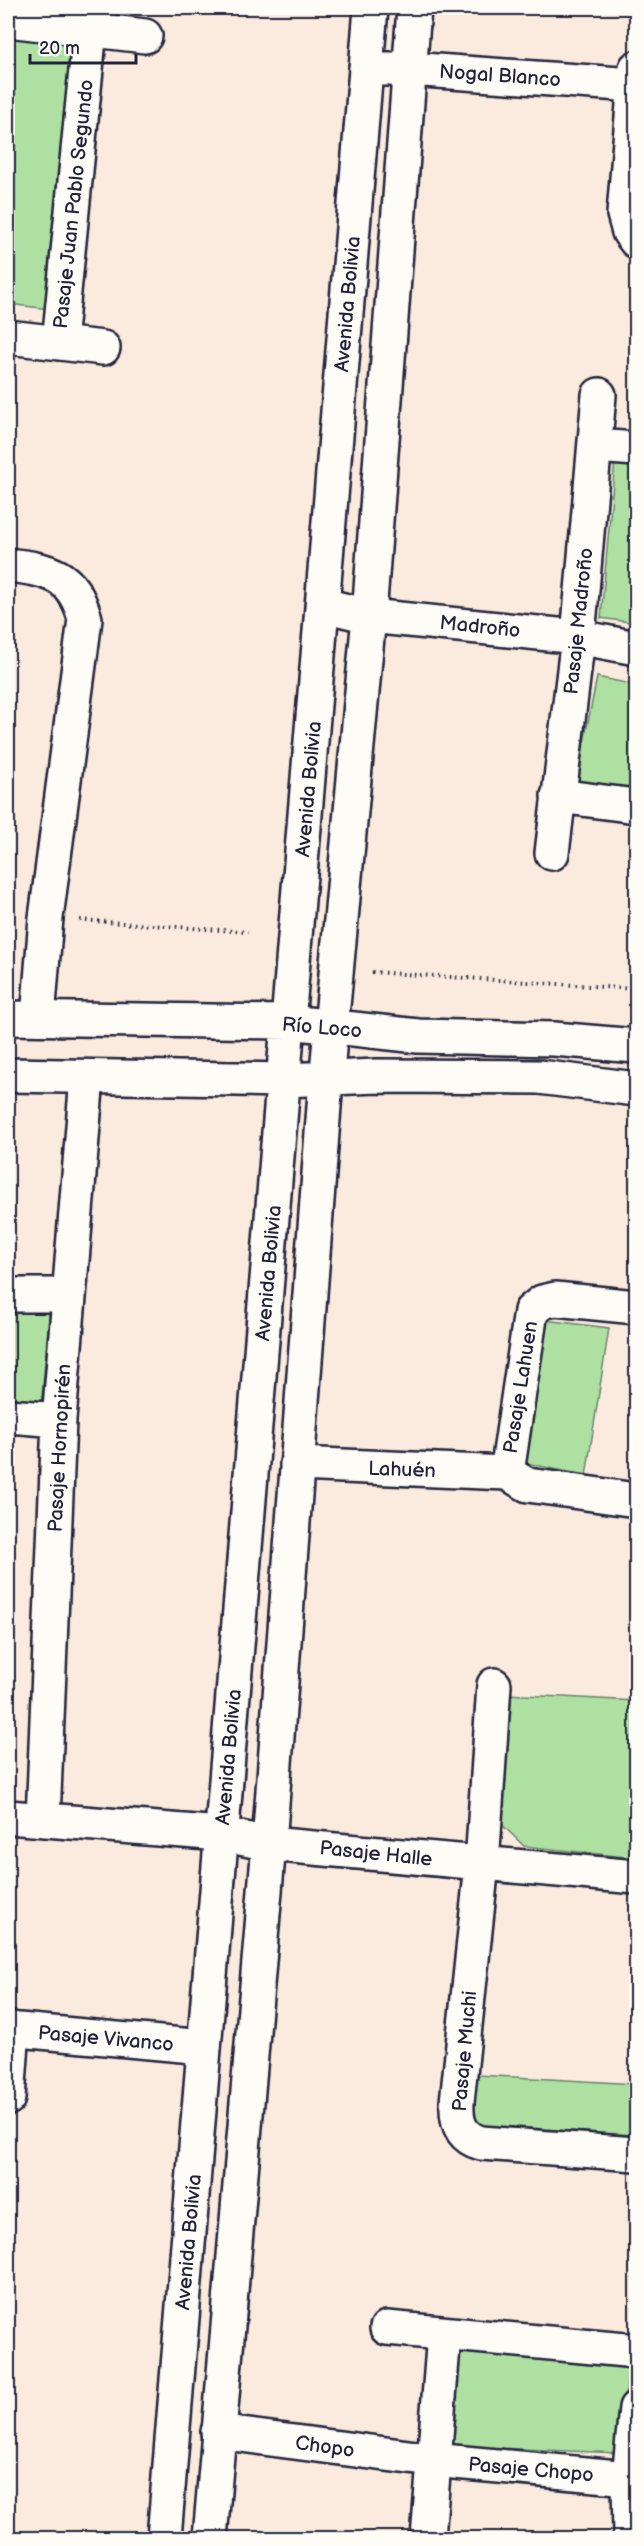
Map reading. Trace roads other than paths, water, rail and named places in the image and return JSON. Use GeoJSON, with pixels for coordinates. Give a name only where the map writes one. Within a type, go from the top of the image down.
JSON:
{"type":"FeatureCollection","features":[{"type":"Feature","properties":{"kind":"street","name":"Avenida Bolivia"},"geometry":{"type":"LineString","coordinates":[[164,2538],[370,8]]}},
{"type":"Feature","properties":{"kind":"street"},"geometry":{"type":"LineString","coordinates":[[210,2538],[269,1844],[326,1077],[369,616],[414,8]]}},
{"type":"Feature","properties":{"kind":"street"},"geometry":{"type":"LineString","coordinates":[[8,20],[145,36]]}},
{"type":"Feature","properties":{"kind":"street","name":"Pasaje Juan Pablo Segundo"},"geometry":{"type":"LineString","coordinates":[[59,343],[90,29]]}},
{"type":"Feature","properties":{"kind":"street","name":"Nogal Blanco"},"geometry":{"type":"LineString","coordinates":[[366,69],[635,76],[624,214],[629,232],[636,241]]}},
{"type":"Feature","properties":{"kind":"street"},"geometry":{"type":"LineString","coordinates":[[8,337],[103,348]]}},
{"type":"Feature","properties":{"kind":"street","name":"Pasaje Madroño"},"geometry":{"type":"LineString","coordinates":[[552,853],[578,637],[599,394]]}},
{"type":"Feature","properties":{"kind":"street"},"geometry":{"type":"LineString","coordinates":[[595,446],[636,449]]}},
{"type":"Feature","properties":{"kind":"street"},"geometry":{"type":"LineString","coordinates":[[8,565],[43,569],[64,580],[81,603],[85,619],[46,918],[23,1018]]}},
{"type":"Feature","properties":{"kind":"street","name":"Madroño"},"geometry":{"type":"LineString","coordinates":[[323,605],[369,616],[578,637],[636,648]]}},
{"type":"Feature","properties":{"kind":"street"},"geometry":{"type":"LineString","coordinates":[[558,796],[636,806]]}},
{"type":"Feature","properties":{"kind":"street","name":"Río Loco"},"geometry":{"type":"LineString","coordinates":[[23,1018],[289,1022],[418,1036],[554,1040],[636,1046]]}},
{"type":"Feature","properties":{"kind":"street"},"geometry":{"type":"LineString","coordinates":[[8,1075],[284,1080],[326,1077],[539,1077],[636,1089]]}},
{"type":"Feature","properties":{"kind":"street","name":"Pasaje Hornopirén"},"geometry":{"type":"LineString","coordinates":[[43,1820],[59,1420],[87,1077]]}},
{"type":"Feature","properties":{"kind":"street"},"geometry":{"type":"LineString","coordinates":[[8,1295],[69,1295]]}},
{"type":"Feature","properties":{"kind":"street","name":"Pasaje Lahuen"},"geometry":{"type":"LineString","coordinates":[[636,1307],[555,1299],[542,1302],[531,1311],[507,1473],[528,1485],[636,1500]]}},
{"type":"Feature","properties":{"kind":"street"},"geometry":{"type":"LineString","coordinates":[[8,1416],[59,1420]]}},
{"type":"Feature","properties":{"kind":"street","name":"Lahuén"},"geometry":{"type":"LineString","coordinates":[[297,1464],[507,1473]]}},
{"type":"Feature","properties":{"kind":"street","name":"Pasaje Muchi"},"geometry":{"type":"LineString","coordinates":[[494,1685],[482,1864],[457,2114],[463,2133],[472,2141],[636,2154]]}},
{"type":"Feature","properties":{"kind":"street","name":"Pasaje Halle"},"geometry":{"type":"LineString","coordinates":[[8,1817],[221,1834],[269,1844],[482,1864]]}},
{"type":"Feature","properties":{"kind":"street"},"geometry":{"type":"LineString","coordinates":[[482,1864],[636,1877]]}},
{"type":"Feature","properties":{"kind":"street"},"geometry":{"type":"LineString","coordinates":[[8,2098],[10,2029]]}},
{"type":"Feature","properties":{"kind":"street","name":"Pasaje Vivanco"},"geometry":{"type":"LineString","coordinates":[[10,2029],[204,2047]]}},
{"type":"Feature","properties":{"kind":"street"},"geometry":{"type":"LineString","coordinates":[[387,2328],[636,2351]]}},
{"type":"Feature","properties":{"kind":"street"},"geometry":{"type":"LineString","coordinates":[[428,2538],[432,2460],[444,2334]]}},
{"type":"Feature","properties":{"kind":"street"},"geometry":{"type":"LineString","coordinates":[[630,2538],[629,2478],[636,2408]]}},
{"type":"Feature","properties":{"kind":"street","name":"Chopo"},"geometry":{"type":"LineString","coordinates":[[218,2432],[432,2460]]}},
{"type":"Feature","properties":{"kind":"street","name":"Pasaje Chopo"},"geometry":{"type":"LineString","coordinates":[[432,2460],[629,2478]]}}]}
